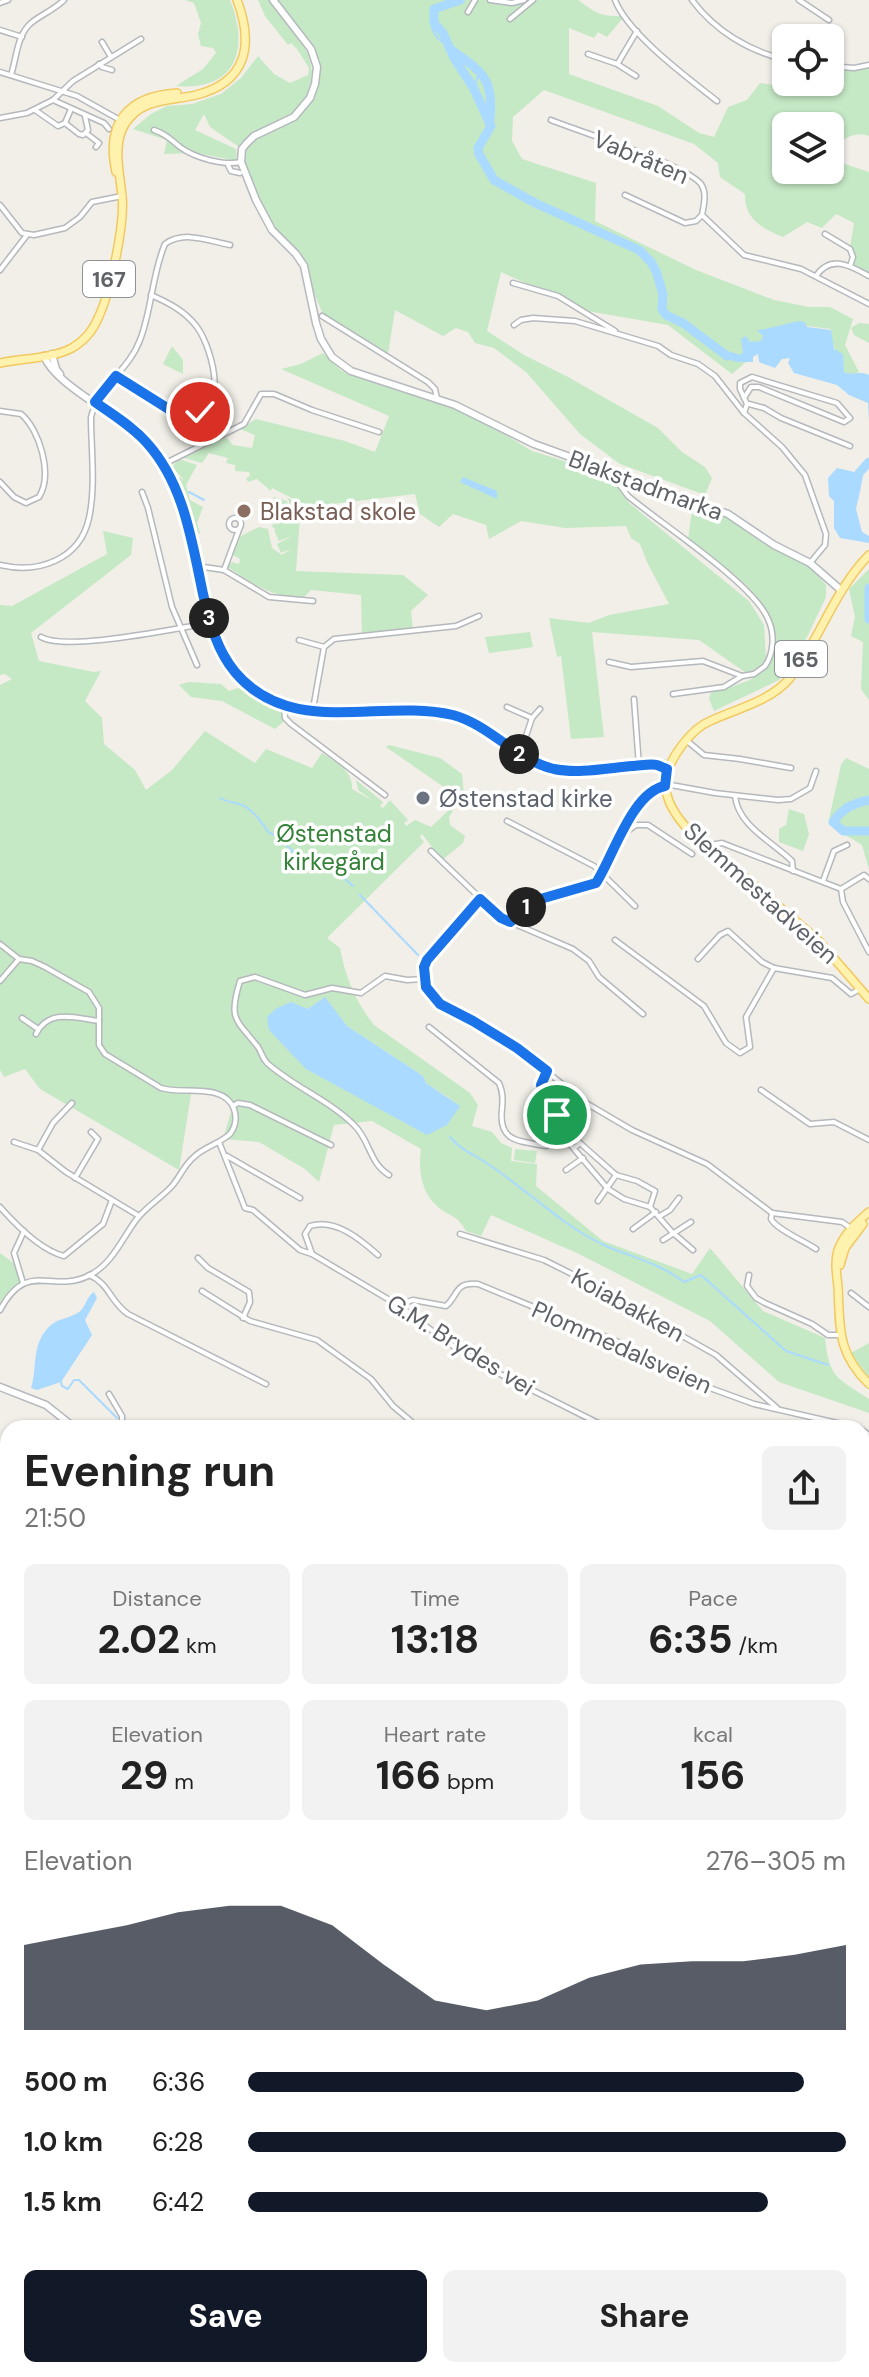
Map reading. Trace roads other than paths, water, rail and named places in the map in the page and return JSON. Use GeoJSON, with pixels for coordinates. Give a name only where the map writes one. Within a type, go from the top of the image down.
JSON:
{"type":"FeatureCollection","features":[{"type":"Feature","properties":{"kind":"main road"},"geometry":{"type":"LineString","coordinates":[[123,122],[132,107],[152,96],[207,91],[228,80],[239,68],[245,54],[245,25],[237,0]]}},
{"type":"Feature","properties":{"kind":"main road"},"geometry":{"type":"LineString","coordinates":[[241,162],[242,149],[246,144],[254,136],[294,117],[310,98],[315,84],[317,67],[311,49],[273,0]]}},
{"type":"Feature","properties":{"kind":"main road","name":"167"},"geometry":{"type":"LineString","coordinates":[[0,363],[48,355],[79,343],[99,317],[118,238],[122,196],[112,144],[123,122]]}},
{"type":"Feature","properties":{"kind":"main road","name":"Blakstadmarka"},"geometry":{"type":"LineString","coordinates":[[241,162],[272,230],[304,266],[321,339],[332,357],[344,367],[466,410],[518,438],[728,514],[774,545],[810,563],[842,591]]}},
{"type":"Feature","properties":{"kind":"main road"},"geometry":{"type":"LineString","coordinates":[[48,355],[51,369],[132,428],[164,464],[178,493],[218,645],[234,671],[254,690],[284,706],[312,712],[445,714],[473,723],[520,754],[544,766],[561,770],[668,767]]}},
{"type":"Feature","properties":{"kind":"main road","name":"165"},"geometry":{"type":"LineString","coordinates":[[668,786],[668,767],[693,732],[770,695],[783,685],[842,591],[869,557]]}},
{"type":"Feature","properties":{"kind":"main road","name":"Slemmestadveien"},"geometry":{"type":"LineString","coordinates":[[668,786],[673,811],[708,847],[818,940],[869,999]]}},
{"type":"Feature","properties":{"kind":"main road"},"geometry":{"type":"LineString","coordinates":[[869,1215],[851,1232],[842,1257],[838,1283],[845,1352],[869,1384]]}},
{"type":"Feature","properties":{"kind":"main road"},"geometry":{"type":"LineString","coordinates":[[0,1388],[46,1405],[65,1420]]}},
{"type":"Feature","properties":{"kind":"street"},"geometry":{"type":"LineString","coordinates":[[0,3],[8,0]]}},
{"type":"Feature","properties":{"kind":"street"},"geometry":{"type":"LineString","coordinates":[[11,75],[28,26],[52,12],[64,0]]}},
{"type":"Feature","properties":{"kind":"street"},"geometry":{"type":"LineString","coordinates":[[468,12],[475,0]]}},
{"type":"Feature","properties":{"kind":"street"},"geometry":{"type":"LineString","coordinates":[[490,0],[512,3],[524,0]]}},
{"type":"Feature","properties":{"kind":"street"},"geometry":{"type":"LineString","coordinates":[[510,19],[533,0]]}},
{"type":"Feature","properties":{"kind":"street"},"geometry":{"type":"LineString","coordinates":[[615,0],[621,14],[637,31],[717,101]]}},
{"type":"Feature","properties":{"kind":"street"},"geometry":{"type":"LineString","coordinates":[[692,0],[710,20],[740,42],[772,57]]}},
{"type":"Feature","properties":{"kind":"street"},"geometry":{"type":"LineString","coordinates":[[799,0],[829,20]]}},
{"type":"Feature","properties":{"kind":"street"},"geometry":{"type":"LineString","coordinates":[[0,30],[22,37]]}},
{"type":"Feature","properties":{"kind":"street"},"geometry":{"type":"LineString","coordinates":[[617,64],[637,31]]}},
{"type":"Feature","properties":{"kind":"street"},"geometry":{"type":"LineString","coordinates":[[0,118],[35,110],[53,100],[73,81],[141,39]]}},
{"type":"Feature","properties":{"kind":"street"},"geometry":{"type":"LineString","coordinates":[[102,42],[111,57]]}},
{"type":"Feature","properties":{"kind":"street"},"geometry":{"type":"LineString","coordinates":[[588,54],[617,64],[636,76]]}},
{"type":"Feature","properties":{"kind":"street"},"geometry":{"type":"LineString","coordinates":[[99,64],[112,70]]}},
{"type":"Feature","properties":{"kind":"street"},"geometry":{"type":"LineString","coordinates":[[844,67],[869,65]]}},
{"type":"Feature","properties":{"kind":"street"},"geometry":{"type":"LineString","coordinates":[[0,72],[64,91],[123,122]]}},
{"type":"Feature","properties":{"kind":"street"},"geometry":{"type":"LineString","coordinates":[[53,100],[104,123],[109,129]]}},
{"type":"Feature","properties":{"kind":"street"},"geometry":{"type":"LineString","coordinates":[[35,110],[58,126],[65,123],[71,109]]}},
{"type":"Feature","properties":{"kind":"street"},"geometry":{"type":"LineString","coordinates":[[85,116],[89,125],[86,133]]}},
{"type":"Feature","properties":{"kind":"street","name":"Vabråten"},"geometry":{"type":"LineString","coordinates":[[551,120],[654,159],[695,180],[703,187],[705,196],[702,215],[696,221],[685,223],[625,195]]}},
{"type":"Feature","properties":{"kind":"street"},"geometry":{"type":"LineString","coordinates":[[65,123],[99,143],[96,147]]}},
{"type":"Feature","properties":{"kind":"street"},"geometry":{"type":"LineString","coordinates":[[154,130],[165,133],[193,154],[228,165],[241,162]]}},
{"type":"Feature","properties":{"kind":"street"},"geometry":{"type":"LineString","coordinates":[[228,165],[231,171],[240,173]]}},
{"type":"Feature","properties":{"kind":"street"},"geometry":{"type":"LineString","coordinates":[[0,270],[27,235],[65,228],[73,224],[92,202],[122,196]]}},
{"type":"Feature","properties":{"kind":"street"},"geometry":{"type":"LineString","coordinates":[[0,205],[27,235]]}},
{"type":"Feature","properties":{"kind":"street","name":"Vabråten"},"geometry":{"type":"LineString","coordinates":[[702,215],[744,255],[785,264],[816,276],[869,304]]}},
{"type":"Feature","properties":{"kind":"street"},"geometry":{"type":"LineString","coordinates":[[825,234],[850,249],[853,257],[850,266]]}},
{"type":"Feature","properties":{"kind":"street"},"geometry":{"type":"LineString","coordinates":[[0,565],[33,568],[52,564],[70,551],[84,533],[90,516],[91,417],[95,402],[140,340],[161,254],[169,240],[185,236],[230,245]]}},
{"type":"Feature","properties":{"kind":"street"},"geometry":{"type":"LineString","coordinates":[[816,276],[826,264],[850,266],[869,276]]}},
{"type":"Feature","properties":{"kind":"street"},"geometry":{"type":"LineString","coordinates":[[513,283],[558,296],[617,332]]}},
{"type":"Feature","properties":{"kind":"street"},"geometry":{"type":"LineString","coordinates":[[116,376],[175,413],[185,416],[205,409],[212,399],[216,379],[209,346],[180,310],[151,295]]}},
{"type":"Feature","properties":{"kind":"street","name":"Blakstadmarka"},"geometry":{"type":"LineString","coordinates":[[322,316],[428,382],[435,389],[437,399]]}},
{"type":"Feature","properties":{"kind":"street"},"geometry":{"type":"LineString","coordinates":[[514,325],[527,318],[566,320],[658,346],[668,354],[706,369],[723,384],[744,413],[797,463],[813,493],[826,539],[825,545],[810,563]]}},
{"type":"Feature","properties":{"kind":"street"},"geometry":{"type":"LineString","coordinates":[[744,398],[751,387],[759,387],[844,422],[850,418],[837,403],[755,378],[745,378],[740,383],[740,389],[744,398],[747,404],[744,413]]}},
{"type":"Feature","properties":{"kind":"street"},"geometry":{"type":"LineString","coordinates":[[164,464],[244,424],[261,394],[274,394],[379,432]]}},
{"type":"Feature","properties":{"kind":"street"},"geometry":{"type":"LineString","coordinates":[[747,404],[764,408],[850,446]]}},
{"type":"Feature","properties":{"kind":"street"},"geometry":{"type":"LineString","coordinates":[[0,411],[21,414],[32,427],[41,453],[44,483],[39,497],[26,503],[14,497],[0,482]]}},
{"type":"Feature","properties":{"kind":"street"},"geometry":{"type":"LineString","coordinates":[[618,475],[619,484],[628,496],[719,568],[762,609],[772,631],[768,661],[759,672],[742,676],[724,687],[673,694]]}},
{"type":"Feature","properties":{"kind":"street"},"geometry":{"type":"LineString","coordinates":[[142,492],[179,628],[197,665]]}},
{"type":"Feature","properties":{"kind":"street"},"geometry":{"type":"LineString","coordinates":[[224,570],[240,527]]}},
{"type":"Feature","properties":{"kind":"street"},"geometry":{"type":"LineString","coordinates":[[197,566],[224,570],[269,597],[313,601]]}},
{"type":"Feature","properties":{"kind":"street"},"geometry":{"type":"LineString","coordinates":[[312,712],[324,647],[334,639],[456,626],[479,616]]}},
{"type":"Feature","properties":{"kind":"street"},"geometry":{"type":"LineString","coordinates":[[41,637],[57,641],[90,640],[210,623]]}},
{"type":"Feature","properties":{"kind":"street"},"geometry":{"type":"LineString","coordinates":[[299,640],[324,647]]}},
{"type":"Feature","properties":{"kind":"street"},"geometry":{"type":"LineString","coordinates":[[609,662],[631,667],[703,661],[742,676]]}},
{"type":"Feature","properties":{"kind":"street"},"geometry":{"type":"LineString","coordinates":[[634,699],[639,766]]}},
{"type":"Feature","properties":{"kind":"street"},"geometry":{"type":"LineString","coordinates":[[284,706],[285,718],[291,724],[385,795]]}},
{"type":"Feature","properties":{"kind":"street"},"geometry":{"type":"LineString","coordinates":[[507,707],[532,718]]}},
{"type":"Feature","properties":{"kind":"street"},"geometry":{"type":"LineString","coordinates":[[520,754],[532,718],[540,709]]}},
{"type":"Feature","properties":{"kind":"street"},"geometry":{"type":"LineString","coordinates":[[686,740],[704,755],[791,768]]}},
{"type":"Feature","properties":{"kind":"street"},"geometry":{"type":"LineString","coordinates":[[510,922],[537,900],[592,885],[602,872],[627,820],[653,790],[668,786],[735,796],[791,799],[810,788],[816,771]]}},
{"type":"Feature","properties":{"kind":"street"},"geometry":{"type":"LineString","coordinates":[[735,796],[739,810],[757,832],[792,861],[793,871]]}},
{"type":"Feature","properties":{"kind":"street"},"geometry":{"type":"LineString","coordinates":[[507,821],[589,863],[635,906]]}},
{"type":"Feature","properties":{"kind":"street"},"geometry":{"type":"LineString","coordinates":[[621,833],[636,825],[648,825],[692,854]]}},
{"type":"Feature","properties":{"kind":"street"},"geometry":{"type":"LineString","coordinates":[[708,847],[713,843],[722,843],[841,889]]}},
{"type":"Feature","properties":{"kind":"street"},"geometry":{"type":"LineString","coordinates":[[823,881],[834,851],[847,845]]}},
{"type":"Feature","properties":{"kind":"street"},"geometry":{"type":"LineString","coordinates":[[431,851],[501,918],[573,949],[589,961],[599,977],[643,1014]]}},
{"type":"Feature","properties":{"kind":"street"},"geometry":{"type":"LineString","coordinates":[[841,889],[860,876],[869,879]]}},
{"type":"Feature","properties":{"kind":"street"},"geometry":{"type":"LineString","coordinates":[[841,889],[843,902],[869,952]]}},
{"type":"Feature","properties":{"kind":"street"},"geometry":{"type":"LineString","coordinates":[[480,899],[425,963],[424,979],[428,992],[440,1004],[517,1048],[569,1090],[615,1121],[707,1164],[772,1213],[846,1223],[851,1232]]}},
{"type":"Feature","properties":{"kind":"street"},"geometry":{"type":"LineString","coordinates":[[698,959],[720,935],[728,931],[762,962],[774,968],[832,978],[851,994],[860,989]]}},
{"type":"Feature","properties":{"kind":"street"},"geometry":{"type":"LineString","coordinates":[[615,940],[704,1006],[726,1043],[740,1053],[750,1047],[746,1017],[774,968]]}},
{"type":"Feature","properties":{"kind":"street"},"geometry":{"type":"LineString","coordinates":[[0,944],[19,959],[32,961],[83,987],[95,1000],[101,1050],[152,1084],[171,1091],[216,1092],[233,1106],[236,1117],[234,1128],[219,1142],[192,1158],[173,1185],[139,1216],[107,1263],[89,1275],[67,1281],[32,1280],[23,1283],[10,1293],[0,1310]]}},
{"type":"Feature","properties":{"kind":"street"},"geometry":{"type":"LineString","coordinates":[[0,981],[19,959]]}},
{"type":"Feature","properties":{"kind":"street"},"geometry":{"type":"LineString","coordinates":[[389,1175],[379,1169],[362,1133],[343,1114],[316,1099],[264,1060],[258,1047],[242,1031],[234,1015],[234,1001],[240,981],[255,977],[305,995],[332,988],[361,993],[385,976],[424,979]]}},
{"type":"Feature","properties":{"kind":"street"},"geometry":{"type":"LineString","coordinates":[[22,1018],[37,1032],[56,1015],[99,1021]]}},
{"type":"Feature","properties":{"kind":"street"},"geometry":{"type":"LineString","coordinates":[[429,1027],[499,1083],[503,1094],[501,1126],[506,1135],[546,1146],[565,1134]]}},
{"type":"Feature","properties":{"kind":"street"},"geometry":{"type":"LineString","coordinates":[[547,1071],[541,1085],[574,1148],[608,1189],[624,1199],[650,1207],[693,1250]]}},
{"type":"Feature","properties":{"kind":"street"},"geometry":{"type":"LineString","coordinates":[[761,1090],[810,1124],[834,1122],[869,1140]]}},
{"type":"Feature","properties":{"kind":"street"},"geometry":{"type":"LineString","coordinates":[[38,1150],[53,1123],[72,1103]]}},
{"type":"Feature","properties":{"kind":"street"},"geometry":{"type":"LineString","coordinates":[[233,1106],[238,1103],[250,1105],[331,1145]]}},
{"type":"Feature","properties":{"kind":"street"},"geometry":{"type":"LineString","coordinates":[[91,1132],[98,1139]]}},
{"type":"Feature","properties":{"kind":"street"},"geometry":{"type":"LineString","coordinates":[[75,1178],[105,1132]]}},
{"type":"Feature","properties":{"kind":"street"},"geometry":{"type":"LineString","coordinates":[[565,1134],[616,1175],[637,1181],[655,1191],[650,1207]]}},
{"type":"Feature","properties":{"kind":"street"},"geometry":{"type":"LineString","coordinates":[[14,1142],[38,1150],[75,1178],[139,1216]]}},
{"type":"Feature","properties":{"kind":"street","name":"G.M. Brydes vei"},"geometry":{"type":"LineString","coordinates":[[219,1142],[245,1208],[253,1210],[300,1250],[398,1305],[454,1347],[492,1370],[592,1420]]}},
{"type":"Feature","properties":{"kind":"street"},"geometry":{"type":"LineString","coordinates":[[574,1148],[580,1143]]}},
{"type":"Feature","properties":{"kind":"street"},"geometry":{"type":"LineString","coordinates":[[226,1155],[300,1198]]}},
{"type":"Feature","properties":{"kind":"street"},"geometry":{"type":"LineString","coordinates":[[566,1170],[594,1156]]}},
{"type":"Feature","properties":{"kind":"street"},"geometry":{"type":"LineString","coordinates":[[598,1201],[616,1175]]}},
{"type":"Feature","properties":{"kind":"street"},"geometry":{"type":"LineString","coordinates":[[633,1229],[670,1210],[679,1198]]}},
{"type":"Feature","properties":{"kind":"street"},"geometry":{"type":"LineString","coordinates":[[0,1207],[50,1251],[64,1256],[103,1224],[112,1200]]}},
{"type":"Feature","properties":{"kind":"street"},"geometry":{"type":"LineString","coordinates":[[772,1213],[774,1226],[816,1249]]}},
{"type":"Feature","properties":{"kind":"street"},"geometry":{"type":"LineString","coordinates":[[663,1240],[691,1222]]}},
{"type":"Feature","properties":{"kind":"street"},"geometry":{"type":"LineString","coordinates":[[312,1254],[305,1234],[310,1226],[323,1223],[350,1234],[378,1255]]}},
{"type":"Feature","properties":{"kind":"street"},"geometry":{"type":"LineString","coordinates":[[23,1283],[14,1253],[24,1231]]}},
{"type":"Feature","properties":{"kind":"street","name":"Koiabakken"},"geometry":{"type":"LineString","coordinates":[[460,1234],[544,1260],[580,1278],[716,1355],[779,1410]]}},
{"type":"Feature","properties":{"kind":"street"},"geometry":{"type":"LineString","coordinates":[[198,1258],[208,1268],[249,1292],[250,1302],[243,1318]]}},
{"type":"Feature","properties":{"kind":"street"},"geometry":{"type":"LineString","coordinates":[[89,1275],[107,1286],[118,1305],[128,1314],[266,1384]]}},
{"type":"Feature","properties":{"kind":"street"},"geometry":{"type":"LineString","coordinates":[[749,1275],[747,1286],[756,1298],[812,1324],[828,1335],[841,1335]]}},
{"type":"Feature","properties":{"kind":"street","name":"Plommedalsveien"},"geometry":{"type":"LineString","coordinates":[[398,1305],[413,1300],[446,1306],[458,1289],[464,1285],[478,1284],[628,1346],[688,1380],[754,1404],[822,1420]]}},
{"type":"Feature","properties":{"kind":"street"},"geometry":{"type":"LineString","coordinates":[[202,1291],[243,1318],[317,1340],[371,1379],[393,1406],[410,1420]]}},
{"type":"Feature","properties":{"kind":"street"},"geometry":{"type":"LineString","coordinates":[[851,1293],[869,1307]]}},
{"type":"Feature","properties":{"kind":"street"},"geometry":{"type":"LineString","coordinates":[[109,1394],[122,1420]]}},
{"type":"Feature","properties":{"kind":"water"},"geometry":{"type":"Polygon","coordinates":[[[801,321],[807,327],[831,330],[834,349],[843,354],[844,372],[869,375],[869,421],[868,403],[849,395],[837,385],[794,373],[788,363],[790,358],[782,359],[775,368],[759,362],[758,354],[753,357],[753,362],[736,362],[721,356],[718,348],[740,355],[743,352],[741,339],[746,336],[750,342],[761,341],[763,336],[757,330],[801,321]]]}},
{"type":"Feature","properties":{"kind":"water"},"geometry":{"type":"Polygon","coordinates":[[[837,468],[859,473],[861,487],[856,509],[862,532],[869,536],[869,543],[840,538],[834,528],[834,501],[829,496],[828,478],[837,468]]]}},
{"type":"Feature","properties":{"kind":"water"},"geometry":{"type":"Polygon","coordinates":[[[463,477],[497,491],[497,499],[460,482],[463,477]]]}},
{"type":"Feature","properties":{"kind":"water"},"geometry":{"type":"Polygon","coordinates":[[[325,997],[347,1026],[423,1076],[426,1083],[460,1106],[447,1125],[427,1135],[306,1069],[269,1030],[267,1017],[277,1008],[291,1002],[308,1009],[325,997]]]}},
{"type":"Feature","properties":{"kind":"water"},"geometry":{"type":"Polygon","coordinates":[[[94,1292],[97,1298],[85,1320],[92,1335],[61,1382],[37,1390],[31,1388],[37,1348],[44,1332],[54,1323],[79,1312],[94,1292]]]}},
{"type":"Feature","properties":{"kind":"waterway"},"geometry":{"type":"LineString","coordinates":[[460,0],[434,9],[434,23],[443,33],[454,58],[473,87],[491,126],[478,148],[494,180],[535,203],[639,250],[656,271],[663,294],[662,309],[666,315],[683,323],[727,356]]}},
{"type":"Feature","properties":{"kind":"waterway"},"geometry":{"type":"LineString","coordinates":[[434,23],[432,28],[435,34],[448,45]]}},
{"type":"Feature","properties":{"kind":"waterway"},"geometry":{"type":"LineString","coordinates":[[450,49],[483,76],[490,93],[490,119]]}},
{"type":"Feature","properties":{"kind":"waterway"},"geometry":{"type":"LineString","coordinates":[[474,88],[480,69]]}},
{"type":"Feature","properties":{"kind":"waterway"},"geometry":{"type":"LineString","coordinates":[[857,483],[859,473],[869,462]]}},
{"type":"Feature","properties":{"kind":"waterway"},"geometry":{"type":"LineString","coordinates":[[189,492],[204,500]]}},
{"type":"Feature","properties":{"kind":"waterway"},"geometry":{"type":"LineString","coordinates":[[869,588],[869,619]]}},
{"type":"Feature","properties":{"kind":"waterway"},"geometry":{"type":"LineString","coordinates":[[220,798],[246,807],[269,833],[277,836],[294,853],[313,864],[335,870],[353,886]]}},
{"type":"Feature","properties":{"kind":"waterway"},"geometry":{"type":"LineString","coordinates":[[869,800],[848,807],[833,822],[843,831],[869,831]]}},
{"type":"Feature","properties":{"kind":"waterway"},"geometry":{"type":"LineString","coordinates":[[360,895],[418,955]]}},
{"type":"Feature","properties":{"kind":"waterway"},"geometry":{"type":"LineString","coordinates":[[450,1137],[589,1237],[656,1265],[684,1282],[701,1275],[786,1351],[828,1365]]}},
{"type":"Feature","properties":{"kind":"waterway"},"geometry":{"type":"LineString","coordinates":[[61,1382],[68,1389],[74,1380],[79,1380],[117,1418]]}},
{"type":"Feature","properties":{"kind":"place","name":"Blakstad skole"},"geometry":{"type":"Point","coordinates":[244,511]}},
{"type":"Feature","properties":{"kind":"place","name":"Østenstad kirke"},"geometry":{"type":"Point","coordinates":[423,798]}},
{"type":"Feature","properties":{"kind":"park label","name":"Østenstad kirkegård"},"geometry":{"type":"Point","coordinates":[334,847]}}]}
